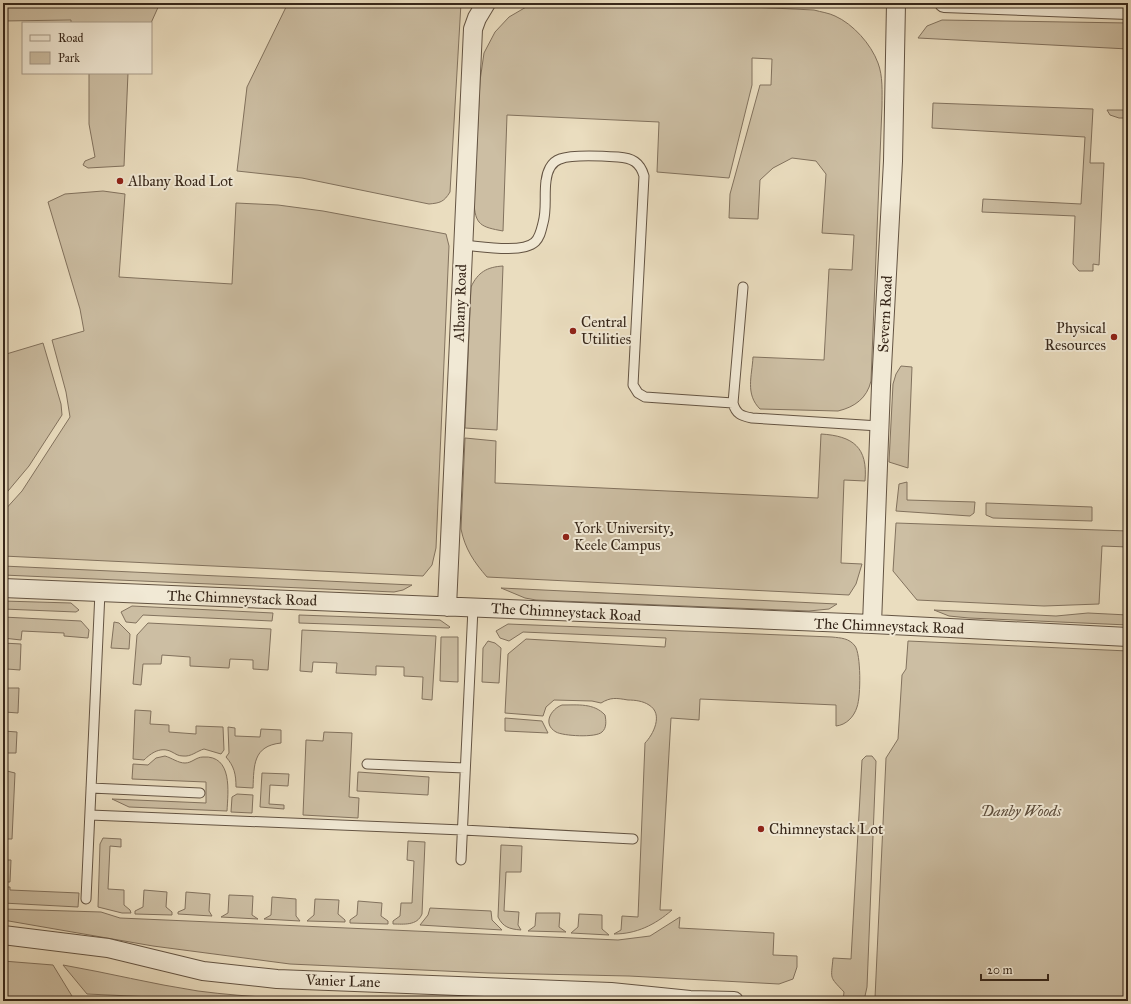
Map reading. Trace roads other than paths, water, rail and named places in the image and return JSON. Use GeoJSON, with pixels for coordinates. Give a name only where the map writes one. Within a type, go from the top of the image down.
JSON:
{"type":"FeatureCollection","features":[{"type":"Feature","properties":{"kind":"street","name":"Albany Road"},"geometry":{"type":"LineString","coordinates":[[447,607],[473,29],[477,18],[486,3]]}},
{"type":"Feature","properties":{"kind":"street","name":"Severn Road"},"geometry":{"type":"LineString","coordinates":[[872,624],[879,426],[893,161],[896,3]]}},
{"type":"Feature","properties":{"kind":"street"},"geometry":{"type":"LineString","coordinates":[[944,3],[1128,10]]}},
{"type":"Feature","properties":{"kind":"street","name":"The Chimneystack Road"},"geometry":{"type":"LineString","coordinates":[[3,588],[872,624],[1128,637]]}},
{"type":"Feature","properties":{"kind":"street","name":"Vanier Lane"},"geometry":{"type":"LineString","coordinates":[[3,935],[108,948],[204,971],[277,979],[611,992],[690,1000],[734,1001]]}},
{"type":"Feature","properties":{"kind":"lane"},"geometry":{"type":"LineString","coordinates":[[463,244],[503,248],[520,247],[533,244],[540,236],[545,217],[548,173],[551,165],[559,159],[568,157],[619,157],[634,160],[641,166],[644,176],[633,385],[638,393],[645,397],[733,403]]}},
{"type":"Feature","properties":{"kind":"lane"},"geometry":{"type":"LineString","coordinates":[[743,287],[733,403],[735,411],[742,416],[752,418],[879,426]]}},
{"type":"Feature","properties":{"kind":"lane"},"geometry":{"type":"LineString","coordinates":[[86,899],[100,592]]}},
{"type":"Feature","properties":{"kind":"lane"},"geometry":{"type":"LineString","coordinates":[[461,860],[473,608]]}},
{"type":"Feature","properties":{"kind":"lane"},"geometry":{"type":"LineString","coordinates":[[367,764],[465,768]]}},
{"type":"Feature","properties":{"kind":"lane"},"geometry":{"type":"LineString","coordinates":[[91,788],[200,793]]}},
{"type":"Feature","properties":{"kind":"lane"},"geometry":{"type":"LineString","coordinates":[[90,815],[462,830],[633,839]]}},
{"type":"Feature","properties":{"kind":"place","name":"Albany Road Lot"},"geometry":{"type":"Point","coordinates":[120,181]}},
{"type":"Feature","properties":{"kind":"place","name":"Central Utilities"},"geometry":{"type":"Point","coordinates":[573,331]}},
{"type":"Feature","properties":{"kind":"place","name":"Physical Resources"},"geometry":{"type":"Point","coordinates":[1114,337]}},
{"type":"Feature","properties":{"kind":"place","name":"York University, Keele Campus"},"geometry":{"type":"Point","coordinates":[566,537]}},
{"type":"Feature","properties":{"kind":"place","name":"Chimneystack Lot"},"geometry":{"type":"Point","coordinates":[761,829]}},
{"type":"Feature","properties":{"kind":"park label","name":"Danby Woods"},"geometry":{"type":"Point","coordinates":[1021,811]}}]}
